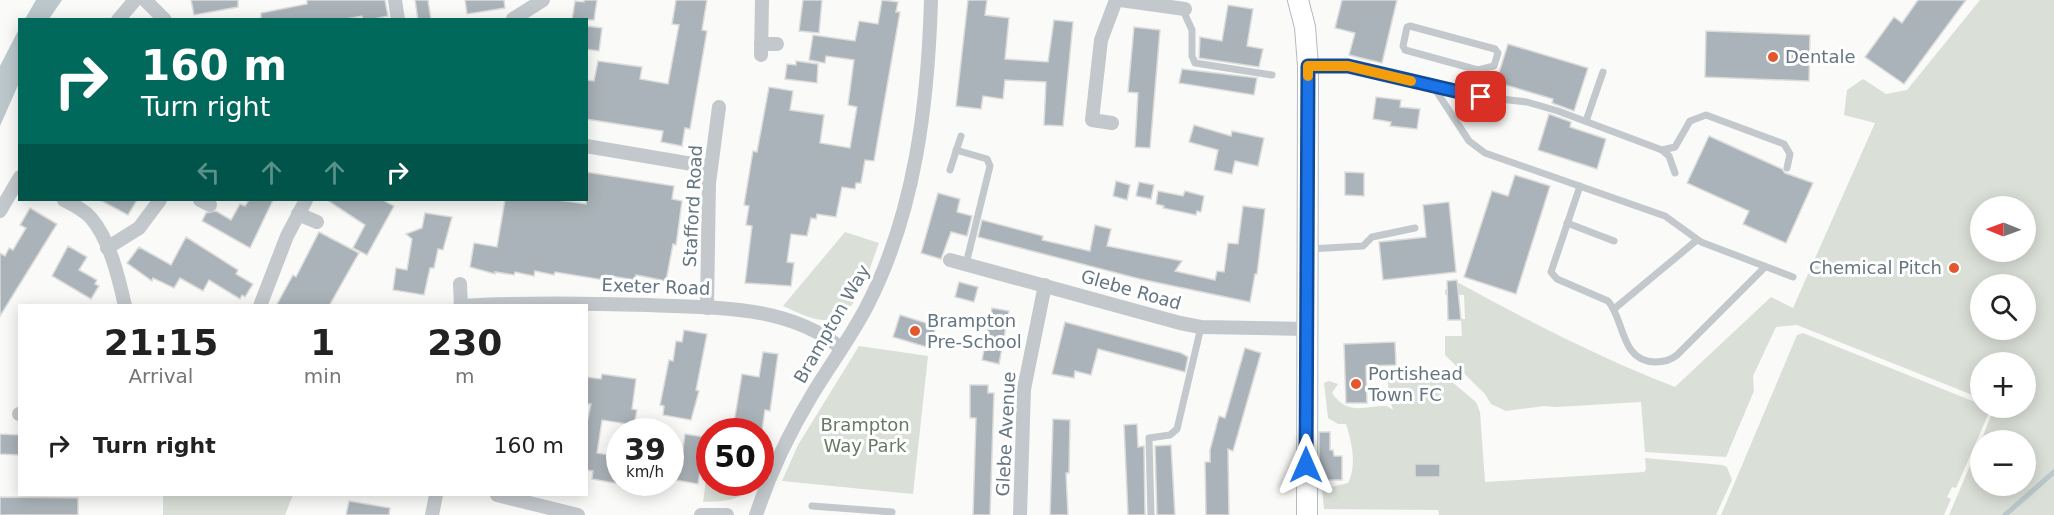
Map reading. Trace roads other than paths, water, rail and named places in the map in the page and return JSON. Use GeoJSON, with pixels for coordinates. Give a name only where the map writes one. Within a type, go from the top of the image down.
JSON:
{"type":"FeatureCollection","features":[{"type":"Feature","properties":{"kind":"main road"},"geometry":{"type":"LineString","coordinates":[[1302,1],[1308,66],[1307,515]]}},
{"type":"Feature","properties":{"kind":"street"},"geometry":{"type":"LineString","coordinates":[[120,18],[135,0]]}},
{"type":"Feature","properties":{"kind":"street"},"geometry":{"type":"LineString","coordinates":[[145,0],[163,18]]}},
{"type":"Feature","properties":{"kind":"street"},"geometry":{"type":"LineString","coordinates":[[395,0],[398,18]]}},
{"type":"Feature","properties":{"kind":"street"},"geometry":{"type":"LineString","coordinates":[[515,18],[543,0]]}},
{"type":"Feature","properties":{"kind":"street"},"geometry":{"type":"LineString","coordinates":[[762,0],[761,49],[777,44]]}},
{"type":"Feature","properties":{"kind":"street","name":"Brampton Way"},"geometry":{"type":"LineString","coordinates":[[756,515],[789,437],[876,288],[903,211],[916,151],[928,72],[931,0]]}},
{"type":"Feature","properties":{"kind":"street"},"geometry":{"type":"LineString","coordinates":[[1113,123],[1092,120],[1101,40],[1118,0],[1165,3],[1184,9]]}},
{"type":"Feature","properties":{"kind":"street","name":"Stafford Road"},"geometry":{"type":"LineString","coordinates":[[707,308],[710,166],[719,107]]}},
{"type":"Feature","properties":{"kind":"street"},"geometry":{"type":"LineString","coordinates":[[588,146],[710,166]]}},
{"type":"Feature","properties":{"kind":"street"},"geometry":{"type":"LineString","coordinates":[[0,211],[18,180]]}},
{"type":"Feature","properties":{"kind":"street"},"geometry":{"type":"LineString","coordinates":[[65,201],[92,219],[107,248],[123,304]]}},
{"type":"Feature","properties":{"kind":"street"},"geometry":{"type":"LineString","coordinates":[[107,248],[139,228],[159,201]]}},
{"type":"Feature","properties":{"kind":"street"},"geometry":{"type":"LineString","coordinates":[[261,304],[284,243],[305,201]]}},
{"type":"Feature","properties":{"kind":"street"},"geometry":{"type":"LineString","coordinates":[[298,214],[316,222]]}},
{"type":"Feature","properties":{"kind":"street","name":"Glebe Road"},"geometry":{"type":"LineString","coordinates":[[950,260],[1180,323],[1201,327],[1306,329]]}},
{"type":"Feature","properties":{"kind":"street","name":"Exeter Road"},"geometry":{"type":"LineString","coordinates":[[460,284],[461,304]]}},
{"type":"Feature","properties":{"kind":"street","name":"Glebe Avenue"},"geometry":{"type":"LineString","coordinates":[[1020,515],[1024,389],[1045,285]]}},
{"type":"Feature","properties":{"kind":"street","name":"Exeter Road"},"geometry":{"type":"LineString","coordinates":[[514,304],[568,302],[739,309],[775,316],[819,332],[842,348]]}},
{"type":"Feature","properties":{"kind":"street"},"geometry":{"type":"LineString","coordinates":[[432,515],[436,496]]}},
{"type":"Feature","properties":{"kind":"street"},"geometry":{"type":"LineString","coordinates":[[501,496],[578,515]]}},
{"type":"Feature","properties":{"kind":"street"},"geometry":{"type":"LineString","coordinates":[[700,515],[727,515]]}},
{"type":"Feature","properties":{"kind":"lane"},"geometry":{"type":"LineString","coordinates":[[1184,9],[1192,30],[1192,56],[1195,63],[1272,75]]}},
{"type":"Feature","properties":{"kind":"lane"},"geometry":{"type":"LineString","coordinates":[[1408,27],[1496,50],[1493,67],[1478,70],[1406,50],[1403,46],[1408,27]]}},
{"type":"Feature","properties":{"kind":"lane"},"geometry":{"type":"LineString","coordinates":[[1308,66],[1348,66],[1474,96],[1527,102],[1586,121],[1662,150],[1669,156],[1676,173]]}},
{"type":"Feature","properties":{"kind":"lane"},"geometry":{"type":"LineString","coordinates":[[1474,96],[1478,70]]}},
{"type":"Feature","properties":{"kind":"lane"},"geometry":{"type":"LineString","coordinates":[[1586,121],[1603,72]]}},
{"type":"Feature","properties":{"kind":"lane"},"geometry":{"type":"LineString","coordinates":[[1433,86],[1475,147],[1485,153],[1665,216],[1697,240],[1793,278]]}},
{"type":"Feature","properties":{"kind":"lane"},"geometry":{"type":"LineString","coordinates":[[1662,150],[1675,147],[1686,126],[1694,118],[1713,116],[1784,144],[1790,154],[1786,168]]}},
{"type":"Feature","properties":{"kind":"lane"},"geometry":{"type":"LineString","coordinates":[[950,170],[961,136]]}},
{"type":"Feature","properties":{"kind":"lane"},"geometry":{"type":"LineString","coordinates":[[956,150],[987,159],[990,166],[966,264]]}},
{"type":"Feature","properties":{"kind":"lane"},"geometry":{"type":"LineString","coordinates":[[1580,186],[1551,269],[1552,274],[1557,279],[1608,301],[1614,309],[1624,338],[1635,354],[1649,361],[1668,360],[1677,355],[1765,267]]}},
{"type":"Feature","properties":{"kind":"lane"},"geometry":{"type":"LineString","coordinates":[[1567,223],[1614,241]]}},
{"type":"Feature","properties":{"kind":"lane"},"geometry":{"type":"LineString","coordinates":[[1307,249],[1364,246],[1372,237],[1415,228]]}},
{"type":"Feature","properties":{"kind":"lane"},"geometry":{"type":"LineString","coordinates":[[1614,309],[1697,240]]}},
{"type":"Feature","properties":{"kind":"lane"},"geometry":{"type":"LineString","coordinates":[[1151,515],[1149,438],[1170,435],[1177,429],[1201,327]]}},
{"type":"Feature","properties":{"kind":"lane"},"geometry":{"type":"LineString","coordinates":[[812,506],[849,512],[892,512]]}},
{"type":"Feature","properties":{"kind":"waterway"},"geometry":{"type":"LineString","coordinates":[[2005,515],[2054,472]]}},
{"type":"Feature","properties":{"kind":"place","name":"Dentale"},"geometry":{"type":"Point","coordinates":[1773,57]}},
{"type":"Feature","properties":{"kind":"place","name":"Chemical Pitch"},"geometry":{"type":"Point","coordinates":[1954,268]}},
{"type":"Feature","properties":{"kind":"place","name":"Brampton Pre-School"},"geometry":{"type":"Point","coordinates":[915,331]}},
{"type":"Feature","properties":{"kind":"place","name":"Portishead Town FC"},"geometry":{"type":"Point","coordinates":[1356,384]}},
{"type":"Feature","properties":{"kind":"park label","name":"Brampton Way Park"},"geometry":{"type":"Point","coordinates":[865,435]}}]}
